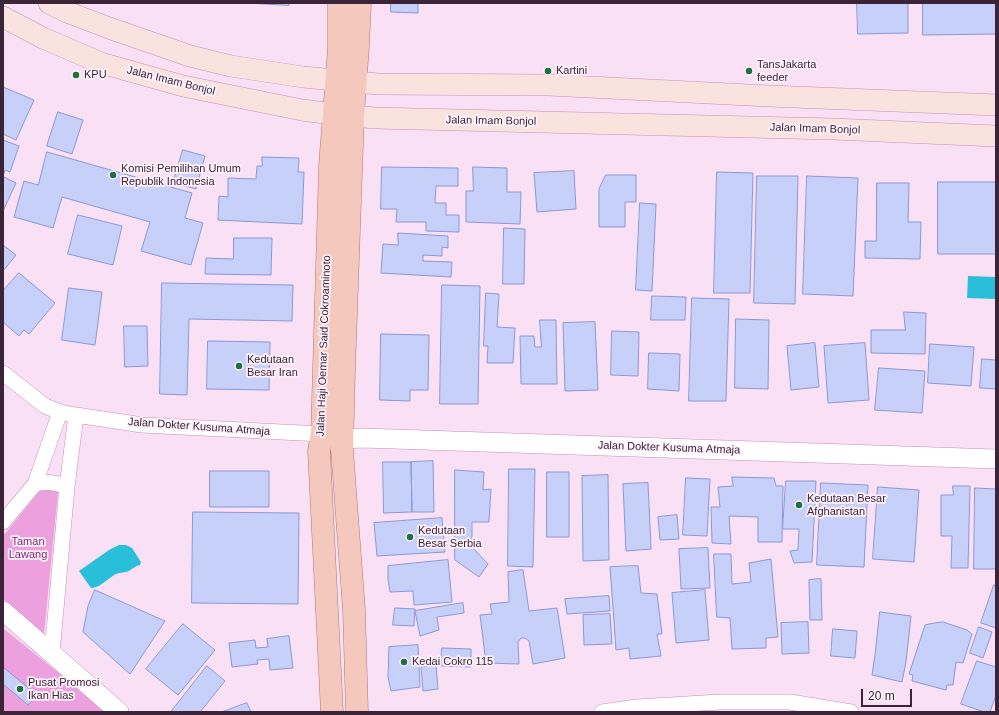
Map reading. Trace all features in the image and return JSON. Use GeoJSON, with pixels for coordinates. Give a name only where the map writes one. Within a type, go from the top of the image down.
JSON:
{"type":"FeatureCollection","features":[{"type":"Feature","properties":{"kind":"main road"},"geometry":{"type":"LineString","coordinates":[[49,3],[67,12],[109,28],[190,56],[230,66],[303,77],[378,84],[549,86],[996,105]]}},
{"type":"Feature","properties":{"kind":"main road","name":"Jalan Haji Oemar Said Cokroaminoto"},"geometry":{"type":"LineString","coordinates":[[339,3],[339,48],[346,81]]}},
{"type":"Feature","properties":{"kind":"main road","name":"Jalan Haji Oemar Said Cokroaminoto"},"geometry":{"type":"LineString","coordinates":[[358,712],[354,610],[342,457],[332,436],[330,166],[343,115],[346,81],[358,46],[360,3]]}},
{"type":"Feature","properties":{"kind":"main road","name":"Jalan Imam Bonjol"},"geometry":{"type":"LineString","coordinates":[[3,17],[43,38],[101,63],[183,86],[302,110],[343,115],[376,118],[833,129],[996,136]]}},
{"type":"Feature","properties":{"kind":"main road"},"geometry":{"type":"LineString","coordinates":[[833,129],[835,99]]}},
{"type":"Feature","properties":{"kind":"main road","name":"Jalan Haji Oemar Said Cokroaminoto"},"geometry":{"type":"LineString","coordinates":[[332,436],[319,451],[332,712]]}},
{"type":"Feature","properties":{"kind":"street","name":"Jalan Dokter Kusuma Atmaja"},"geometry":{"type":"LineString","coordinates":[[3,373],[45,406],[60,412],[142,425],[371,438],[996,459]]}},
{"type":"Feature","properties":{"kind":"street"},"geometry":{"type":"LineString","coordinates":[[3,522],[35,484],[60,412]]}},
{"type":"Feature","properties":{"kind":"street"},"geometry":{"type":"LineString","coordinates":[[52,653],[67,487],[76,415]]}},
{"type":"Feature","properties":{"kind":"street"},"geometry":{"type":"LineString","coordinates":[[35,484],[51,482],[67,487]]}},
{"type":"Feature","properties":{"kind":"street"},"geometry":{"type":"LineString","coordinates":[[3,611],[119,712]]}},
{"type":"Feature","properties":{"kind":"street"},"geometry":{"type":"LineString","coordinates":[[602,712],[637,708],[728,702],[790,702],[850,712]]}},
{"type":"Feature","properties":{"kind":"green space","name":"Taman Lawang"},"geometry":{"type":"Polygon","coordinates":[[[42,488],[58,492],[44,635],[3,599],[3,536],[42,488]]]}},
{"type":"Feature","properties":{"kind":"green space"},"geometry":{"type":"Polygon","coordinates":[[[3,628],[107,712],[3,712],[3,628]]]}},
{"type":"Feature","properties":{"kind":"water"},"geometry":{"type":"Polygon","coordinates":[[[968,276],[996,277],[996,299],[967,298],[968,276]]]}},
{"type":"Feature","properties":{"kind":"water"},"geometry":{"type":"Polygon","coordinates":[[[119,545],[126,545],[132,548],[141,562],[140,565],[127,572],[116,574],[101,585],[91,588],[79,571],[109,550],[119,545]]]}},
{"type":"Feature","properties":{"kind":"building"},"geometry":{"type":"Polygon","coordinates":[[[247,3],[289,3],[289,5],[247,3]]]}},
{"type":"Feature","properties":{"kind":"building"},"geometry":{"type":"Polygon","coordinates":[[[391,3],[418,3],[418,13],[391,12],[391,3]]]}},
{"type":"Feature","properties":{"kind":"building"},"geometry":{"type":"Polygon","coordinates":[[[857,3],[908,3],[908,33],[858,34],[857,3]]]}},
{"type":"Feature","properties":{"kind":"building"},"geometry":{"type":"Polygon","coordinates":[[[923,3],[996,3],[996,34],[923,35],[923,3]]]}},
{"type":"Feature","properties":{"kind":"building"},"geometry":{"type":"Polygon","coordinates":[[[3,87],[34,100],[16,140],[3,134],[3,87]]]}},
{"type":"Feature","properties":{"kind":"building"},"geometry":{"type":"Polygon","coordinates":[[[58,112],[83,120],[72,154],[47,146],[58,112]]]}},
{"type":"Feature","properties":{"kind":"building"},"geometry":{"type":"Polygon","coordinates":[[[3,140],[19,146],[10,172],[5,170],[3,176],[3,140]]]}},
{"type":"Feature","properties":{"kind":"building"},"geometry":{"type":"Polygon","coordinates":[[[183,150],[205,156],[196,189],[173,183],[183,150]]]}},
{"type":"Feature","properties":{"kind":"building"},"geometry":{"type":"Polygon","coordinates":[[[47,152],[192,193],[185,218],[203,223],[191,265],[141,251],[150,222],[62,197],[53,228],[14,217],[24,181],[38,185],[47,152]]]}},
{"type":"Feature","properties":{"kind":"building"},"geometry":{"type":"Polygon","coordinates":[[[262,157],[299,158],[298,172],[304,172],[302,224],[218,220],[219,196],[228,197],[228,178],[256,179],[257,166],[262,166],[262,157]]]}},
{"type":"Feature","properties":{"kind":"building"},"geometry":{"type":"Polygon","coordinates":[[[382,167],[458,168],[458,186],[436,186],[435,203],[446,203],[446,215],[459,215],[459,232],[426,231],[426,222],[396,222],[397,209],[381,209],[382,167]]]}},
{"type":"Feature","properties":{"kind":"building"},"geometry":{"type":"Polygon","coordinates":[[[473,167],[507,168],[507,192],[521,192],[520,224],[466,222],[466,191],[473,191],[473,167]]]}},
{"type":"Feature","properties":{"kind":"building"},"geometry":{"type":"Polygon","coordinates":[[[574,171],[576,209],[537,212],[534,173],[574,171]]]}},
{"type":"Feature","properties":{"kind":"building"},"geometry":{"type":"Polygon","coordinates":[[[717,172],[753,173],[750,293],[714,293],[717,172]]]}},
{"type":"Feature","properties":{"kind":"building"},"geometry":{"type":"Polygon","coordinates":[[[606,175],[636,175],[636,202],[625,202],[625,227],[599,227],[599,189],[606,175]]]}},
{"type":"Feature","properties":{"kind":"building"},"geometry":{"type":"Polygon","coordinates":[[[757,176],[798,176],[795,304],[754,303],[757,176]]]}},
{"type":"Feature","properties":{"kind":"building"},"geometry":{"type":"Polygon","coordinates":[[[807,176],[858,178],[853,296],[803,294],[807,176]]]}},
{"type":"Feature","properties":{"kind":"building"},"geometry":{"type":"Polygon","coordinates":[[[4,177],[16,183],[3,211],[3,180],[4,177]]]}},
{"type":"Feature","properties":{"kind":"building"},"geometry":{"type":"Polygon","coordinates":[[[938,182],[996,182],[996,254],[938,254],[938,182]]]}},
{"type":"Feature","properties":{"kind":"building"},"geometry":{"type":"Polygon","coordinates":[[[877,183],[909,183],[908,222],[921,222],[920,259],[865,258],[865,241],[876,241],[877,183]]]}},
{"type":"Feature","properties":{"kind":"building"},"geometry":{"type":"Polygon","coordinates":[[[640,203],[656,204],[652,291],[636,290],[640,203]]]}},
{"type":"Feature","properties":{"kind":"building"},"geometry":{"type":"Polygon","coordinates":[[[78,215],[122,226],[113,265],[68,254],[78,215]]]}},
{"type":"Feature","properties":{"kind":"building"},"geometry":{"type":"Polygon","coordinates":[[[504,228],[525,229],[524,284],[503,284],[504,228]]]}},
{"type":"Feature","properties":{"kind":"building"},"geometry":{"type":"Polygon","coordinates":[[[398,233],[448,236],[448,248],[442,247],[442,256],[423,255],[423,261],[452,262],[451,277],[381,273],[383,244],[398,245],[398,233]]]}},
{"type":"Feature","properties":{"kind":"building"},"geometry":{"type":"Polygon","coordinates":[[[234,238],[272,238],[271,275],[205,274],[206,258],[233,259],[234,238]]]}},
{"type":"Feature","properties":{"kind":"building"},"geometry":{"type":"Polygon","coordinates":[[[3,245],[16,255],[3,271],[3,245]]]}},
{"type":"Feature","properties":{"kind":"building"},"geometry":{"type":"Polygon","coordinates":[[[19,273],[55,303],[29,334],[24,330],[19,336],[3,322],[3,291],[19,273]]]}},
{"type":"Feature","properties":{"kind":"building"},"geometry":{"type":"Polygon","coordinates":[[[162,283],[293,285],[292,321],[189,319],[187,395],[160,394],[162,283]]]}},
{"type":"Feature","properties":{"kind":"building"},"geometry":{"type":"Polygon","coordinates":[[[442,285],[480,286],[478,404],[440,404],[442,285]]]}},
{"type":"Feature","properties":{"kind":"building"},"geometry":{"type":"Polygon","coordinates":[[[69,288],[102,292],[95,345],[62,340],[69,288]]]}},
{"type":"Feature","properties":{"kind":"building"},"geometry":{"type":"Polygon","coordinates":[[[486,293],[499,294],[497,327],[515,328],[513,363],[487,363],[488,346],[484,346],[486,293]]]}},
{"type":"Feature","properties":{"kind":"building"},"geometry":{"type":"Polygon","coordinates":[[[652,296],[686,297],[685,320],[651,320],[652,296]]]}},
{"type":"Feature","properties":{"kind":"building"},"geometry":{"type":"Polygon","coordinates":[[[692,298],[729,299],[726,401],[689,401],[692,298]]]}},
{"type":"Feature","properties":{"kind":"building"},"geometry":{"type":"Polygon","coordinates":[[[904,312],[926,313],[925,354],[871,353],[871,330],[905,330],[904,312]]]}},
{"type":"Feature","properties":{"kind":"building"},"geometry":{"type":"Polygon","coordinates":[[[736,319],[769,320],[768,389],[735,388],[736,319]]]}},
{"type":"Feature","properties":{"kind":"building"},"geometry":{"type":"Polygon","coordinates":[[[540,320],[556,320],[557,384],[521,384],[520,336],[534,336],[535,347],[541,347],[540,320]]]}},
{"type":"Feature","properties":{"kind":"building"},"geometry":{"type":"Polygon","coordinates":[[[595,322],[598,390],[565,391],[563,323],[595,322]]]}},
{"type":"Feature","properties":{"kind":"building"},"geometry":{"type":"Polygon","coordinates":[[[124,326],[147,326],[148,366],[125,367],[124,326]]]}},
{"type":"Feature","properties":{"kind":"building"},"geometry":{"type":"Polygon","coordinates":[[[612,331],[639,332],[638,376],[611,375],[612,331]]]}},
{"type":"Feature","properties":{"kind":"building"},"geometry":{"type":"Polygon","coordinates":[[[381,334],[429,335],[428,390],[410,390],[410,401],[380,400],[381,334]]]}},
{"type":"Feature","properties":{"kind":"building","name":"Kedutaan Besar Iran"},"geometry":{"type":"Polygon","coordinates":[[[208,341],[270,342],[269,390],[207,389],[208,341]]]}},
{"type":"Feature","properties":{"kind":"building"},"geometry":{"type":"Polygon","coordinates":[[[815,343],[819,387],[791,390],[787,346],[815,343]]]}},
{"type":"Feature","properties":{"kind":"building"},"geometry":{"type":"Polygon","coordinates":[[[865,343],[869,400],[828,403],[824,346],[865,343]]]}},
{"type":"Feature","properties":{"kind":"building"},"geometry":{"type":"Polygon","coordinates":[[[930,344],[974,347],[971,386],[928,383],[930,344]]]}},
{"type":"Feature","properties":{"kind":"building"},"geometry":{"type":"Polygon","coordinates":[[[649,353],[680,354],[679,391],[648,389],[649,353]]]}},
{"type":"Feature","properties":{"kind":"building"},"geometry":{"type":"Polygon","coordinates":[[[982,359],[996,360],[996,389],[980,388],[982,359]]]}},
{"type":"Feature","properties":{"kind":"building"},"geometry":{"type":"Polygon","coordinates":[[[879,368],[925,371],[922,413],[875,410],[879,368]]]}},
{"type":"Feature","properties":{"kind":"building"},"geometry":{"type":"Polygon","coordinates":[[[433,461],[434,512],[412,512],[411,462],[433,461]]]}},
{"type":"Feature","properties":{"kind":"building"},"geometry":{"type":"Polygon","coordinates":[[[383,462],[411,462],[412,512],[384,513],[383,462]]]}},
{"type":"Feature","properties":{"kind":"building"},"geometry":{"type":"Polygon","coordinates":[[[509,469],[535,469],[533,567],[508,566],[509,469]]]}},
{"type":"Feature","properties":{"kind":"building"},"geometry":{"type":"Polygon","coordinates":[[[455,470],[484,472],[483,490],[491,489],[489,522],[472,522],[472,547],[488,564],[479,577],[455,560],[455,470]]]}},
{"type":"Feature","properties":{"kind":"building"},"geometry":{"type":"Polygon","coordinates":[[[210,471],[269,471],[269,507],[210,507],[210,471]]]}},
{"type":"Feature","properties":{"kind":"building"},"geometry":{"type":"Polygon","coordinates":[[[547,472],[569,472],[569,537],[547,537],[547,472]]]}},
{"type":"Feature","properties":{"kind":"building"},"geometry":{"type":"Polygon","coordinates":[[[608,475],[609,560],[583,561],[582,476],[608,475]]]}},
{"type":"Feature","properties":{"kind":"building"},"geometry":{"type":"Polygon","coordinates":[[[732,477],[774,478],[776,486],[783,486],[782,542],[758,542],[758,517],[729,516],[731,544],[712,543],[711,507],[720,507],[718,487],[733,486],[732,477]]]}},
{"type":"Feature","properties":{"kind":"building"},"geometry":{"type":"Polygon","coordinates":[[[686,478],[710,479],[707,536],[683,535],[686,478]]]}},
{"type":"Feature","properties":{"kind":"building","name":"Kedutaan Besar Afghanistan"},"geometry":{"type":"Polygon","coordinates":[[[786,481],[816,481],[812,562],[794,563],[790,551],[798,550],[799,529],[783,529],[786,481]]]}},
{"type":"Feature","properties":{"kind":"building"},"geometry":{"type":"Polygon","coordinates":[[[648,483],[651,549],[626,551],[623,484],[648,483]]]}},
{"type":"Feature","properties":{"kind":"building"},"geometry":{"type":"Polygon","coordinates":[[[821,483],[868,485],[864,567],[817,565],[821,483]]]}},
{"type":"Feature","properties":{"kind":"building"},"geometry":{"type":"Polygon","coordinates":[[[953,486],[970,486],[968,568],[951,568],[952,536],[941,536],[941,495],[953,495],[953,486]]]}},
{"type":"Feature","properties":{"kind":"building"},"geometry":{"type":"Polygon","coordinates":[[[878,487],[919,490],[914,562],[873,559],[878,487]]]}},
{"type":"Feature","properties":{"kind":"building"},"geometry":{"type":"Polygon","coordinates":[[[975,488],[996,489],[996,569],[974,569],[975,488]]]}},
{"type":"Feature","properties":{"kind":"building"},"geometry":{"type":"Polygon","coordinates":[[[193,512],[299,513],[298,604],[192,603],[193,512]]]}},
{"type":"Feature","properties":{"kind":"building"},"geometry":{"type":"Polygon","coordinates":[[[677,515],[679,539],[660,540],[658,517],[677,515]]]}},
{"type":"Feature","properties":{"kind":"building","name":"Kedutaan Besar Serbia"},"geometry":{"type":"Polygon","coordinates":[[[442,518],[445,552],[377,556],[374,523],[442,518]]]}},
{"type":"Feature","properties":{"kind":"building"},"geometry":{"type":"Polygon","coordinates":[[[708,548],[710,588],[681,589],[679,549],[708,548]]]}},
{"type":"Feature","properties":{"kind":"building"},"geometry":{"type":"Polygon","coordinates":[[[714,554],[731,554],[732,584],[751,582],[749,563],[771,559],[778,637],[766,638],[766,648],[732,649],[730,618],[717,617],[714,554]]]}},
{"type":"Feature","properties":{"kind":"building"},"geometry":{"type":"Polygon","coordinates":[[[448,560],[452,602],[414,605],[413,591],[390,592],[388,566],[448,560]]]}},
{"type":"Feature","properties":{"kind":"building"},"geometry":{"type":"Polygon","coordinates":[[[638,566],[641,593],[657,594],[662,634],[657,634],[661,656],[630,659],[629,648],[616,650],[610,567],[638,566]]]}},
{"type":"Feature","properties":{"kind":"building"},"geometry":{"type":"Polygon","coordinates":[[[523,570],[529,611],[557,608],[565,658],[533,664],[529,641],[525,638],[521,638],[518,642],[519,664],[486,663],[480,615],[492,614],[490,604],[509,602],[508,572],[523,570]]]}},
{"type":"Feature","properties":{"kind":"building"},"geometry":{"type":"Polygon","coordinates":[[[821,579],[822,620],[810,620],[809,580],[821,579]]]}},
{"type":"Feature","properties":{"kind":"building"},"geometry":{"type":"Polygon","coordinates":[[[994,585],[996,586],[996,628],[981,623],[994,585]]]}},
{"type":"Feature","properties":{"kind":"building"},"geometry":{"type":"Polygon","coordinates":[[[95,590],[165,621],[130,674],[83,632],[88,606],[95,590]]]}},
{"type":"Feature","properties":{"kind":"building"},"geometry":{"type":"Polygon","coordinates":[[[705,590],[709,640],[676,643],[672,593],[705,590]]]}},
{"type":"Feature","properties":{"kind":"building"},"geometry":{"type":"Polygon","coordinates":[[[609,596],[610,611],[567,614],[565,599],[609,596]]]}},
{"type":"Feature","properties":{"kind":"building"},"geometry":{"type":"Polygon","coordinates":[[[463,603],[464,613],[437,617],[439,630],[420,636],[415,611],[463,603]]]}},
{"type":"Feature","properties":{"kind":"building"},"geometry":{"type":"Polygon","coordinates":[[[395,608],[415,609],[414,626],[393,625],[395,608]]]}},
{"type":"Feature","properties":{"kind":"building"},"geometry":{"type":"Polygon","coordinates":[[[880,612],[911,616],[906,662],[902,682],[872,675],[880,612]]]}},
{"type":"Feature","properties":{"kind":"building"},"geometry":{"type":"Polygon","coordinates":[[[610,614],[612,644],[584,645],[583,615],[610,614]]]}},
{"type":"Feature","properties":{"kind":"building"},"geometry":{"type":"Polygon","coordinates":[[[808,622],[809,653],[782,654],[781,623],[808,622]]]}},
{"type":"Feature","properties":{"kind":"building"},"geometry":{"type":"Polygon","coordinates":[[[943,622],[967,630],[972,634],[963,663],[956,662],[953,685],[947,685],[946,690],[912,681],[913,675],[909,674],[925,625],[943,622]]]}},
{"type":"Feature","properties":{"kind":"building"},"geometry":{"type":"Polygon","coordinates":[[[183,624],[215,650],[178,695],[146,669],[183,624]]]}},
{"type":"Feature","properties":{"kind":"building"},"geometry":{"type":"Polygon","coordinates":[[[979,627],[992,632],[983,658],[970,653],[979,627]]]}},
{"type":"Feature","properties":{"kind":"building"},"geometry":{"type":"Polygon","coordinates":[[[833,629],[857,631],[855,658],[831,656],[833,629]]]}},
{"type":"Feature","properties":{"kind":"building"},"geometry":{"type":"Polygon","coordinates":[[[289,636],[293,668],[270,670],[269,659],[257,660],[258,664],[232,667],[229,643],[255,640],[256,648],[268,647],[267,639],[289,636]]]}},
{"type":"Feature","properties":{"kind":"building","name":"Kedai Cokro 115"},"geometry":{"type":"Polygon","coordinates":[[[418,645],[420,687],[391,691],[388,677],[389,647],[418,645]]]}},
{"type":"Feature","properties":{"kind":"building"},"geometry":{"type":"Polygon","coordinates":[[[442,648],[471,649],[471,667],[441,666],[442,648]]]}},
{"type":"Feature","properties":{"kind":"building"},"geometry":{"type":"Polygon","coordinates":[[[977,661],[996,667],[996,695],[990,712],[984,712],[961,704],[977,661]]]}},
{"type":"Feature","properties":{"kind":"building"},"geometry":{"type":"Polygon","coordinates":[[[436,665],[438,689],[423,691],[421,667],[436,665]]]}},
{"type":"Feature","properties":{"kind":"building"},"geometry":{"type":"Polygon","coordinates":[[[207,666],[225,681],[200,712],[171,712],[207,666]]]}},
{"type":"Feature","properties":{"kind":"building","name":"Pusat Promosi Ikan Hias"},"geometry":{"type":"Polygon","coordinates":[[[3,667],[37,695],[28,705],[3,684],[3,667]]]}},
{"type":"Feature","properties":{"kind":"building"},"geometry":{"type":"Polygon","coordinates":[[[247,703],[251,712],[222,712],[247,703]]]}},
{"type":"Feature","properties":{"kind":"place","name":"Kartini"},"geometry":{"type":"Point","coordinates":[548,71]}},
{"type":"Feature","properties":{"kind":"place","name":"TansJakarta feeder"},"geometry":{"type":"Point","coordinates":[749,71]}},
{"type":"Feature","properties":{"kind":"place","name":"KPU"},"geometry":{"type":"Point","coordinates":[76,75]}},
{"type":"Feature","properties":{"kind":"place","name":"Komisi Pemilihan Umum Republik Indonesia"},"geometry":{"type":"Point","coordinates":[113,175]}},
{"type":"Feature","properties":{"kind":"place","name":"Kedutaan Besar Iran"},"geometry":{"type":"Point","coordinates":[239,366]}},
{"type":"Feature","properties":{"kind":"place","name":"Kedutaan Besar Afghanistan"},"geometry":{"type":"Point","coordinates":[799,505]}},
{"type":"Feature","properties":{"kind":"place","name":"Kedutaan Besar Serbia"},"geometry":{"type":"Point","coordinates":[410,537]}},
{"type":"Feature","properties":{"kind":"place","name":"Kedai Cokro 115"},"geometry":{"type":"Point","coordinates":[404,662]}},
{"type":"Feature","properties":{"kind":"place","name":"Pusat Promosi Ikan Hias"},"geometry":{"type":"Point","coordinates":[20,689]}}]}
